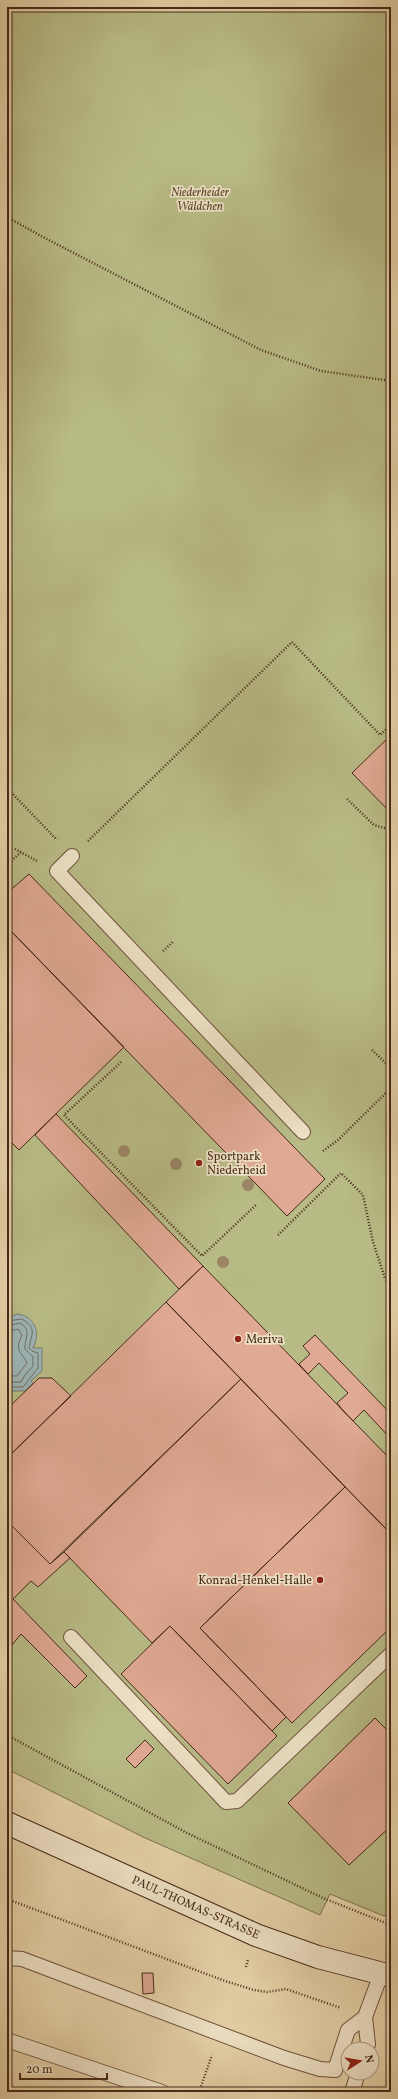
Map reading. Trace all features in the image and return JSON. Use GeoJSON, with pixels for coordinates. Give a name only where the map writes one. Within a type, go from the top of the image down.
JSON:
{"type":"FeatureCollection","features":[{"type":"Feature","properties":{"kind":"main road","name":"PAUL-THOMAS-STRASSE"},"geometry":{"type":"LineString","coordinates":[[7,1823],[256,1935],[318,1957],[386,1975]]}},
{"type":"Feature","properties":{"kind":"lane"},"geometry":{"type":"LineString","coordinates":[[72,856],[57,871],[303,1132]]}},
{"type":"Feature","properties":{"kind":"lane"},"geometry":{"type":"LineString","coordinates":[[71,1637],[226,1802],[238,1800],[391,1654]]}},
{"type":"Feature","properties":{"kind":"lane"},"geometry":{"type":"LineString","coordinates":[[7,1958],[22,1959],[219,2034],[320,2069],[335,2070],[348,2030],[365,2017],[386,1975]]}},
{"type":"Feature","properties":{"kind":"lane"},"geometry":{"type":"LineString","coordinates":[[365,2017],[368,2041]]}},
{"type":"Feature","properties":{"kind":"lane"},"geometry":{"type":"LineString","coordinates":[[7,2040],[162,2092]]}},
{"type":"Feature","properties":{"kind":"lane"},"geometry":{"type":"LineString","coordinates":[[352,2092],[355,2081]]}},
{"type":"Feature","properties":{"kind":"path"},"geometry":{"type":"LineString","coordinates":[[7,216],[41,236],[261,350],[321,371],[391,381]]}},
{"type":"Feature","properties":{"kind":"path"},"geometry":{"type":"LineString","coordinates":[[7,788],[72,856],[292,642],[380,735],[391,725]]}},
{"type":"Feature","properties":{"kind":"path"},"geometry":{"type":"LineString","coordinates":[[347,799],[374,825],[391,830]]}},
{"type":"Feature","properties":{"kind":"path"},"geometry":{"type":"LineString","coordinates":[[7,865],[21,852]]}},
{"type":"Feature","properties":{"kind":"path"},"geometry":{"type":"LineString","coordinates":[[372,1050],[391,1068]]}},
{"type":"Feature","properties":{"kind":"path"},"geometry":{"type":"LineString","coordinates":[[121,1062],[64,1115],[202,1256],[256,1205]]}},
{"type":"Feature","properties":{"kind":"path"},"geometry":{"type":"LineString","coordinates":[[323,1151],[338,1140],[391,1088]]}},
{"type":"Feature","properties":{"kind":"path"},"geometry":{"type":"LineString","coordinates":[[278,1235],[341,1173],[363,1195],[373,1242],[385,1278],[391,1288]]}},
{"type":"Feature","properties":{"kind":"path"},"geometry":{"type":"LineString","coordinates":[[7,1735],[187,1833],[323,1898],[391,1925]]}},
{"type":"Feature","properties":{"kind":"path"},"geometry":{"type":"LineString","coordinates":[[7,1899],[225,1981],[254,1990],[267,1992],[286,1990],[301,1994]]}},
{"type":"Feature","properties":{"kind":"path"},"geometry":{"type":"LineString","coordinates":[[198,2092],[219,2034]]}},
{"type":"Feature","properties":{"kind":"green space","name":"Sportpark Niederheid"},"geometry":{"type":"Polygon","coordinates":[[[7,7],[391,7],[391,1914],[384,1916],[330,1894],[320,1915],[143,1837],[7,1769],[7,7]]]}},
{"type":"Feature","properties":{"kind":"water"},"geometry":{"type":"Polygon","coordinates":[[[17,1314],[28,1318],[35,1326],[36,1337],[33,1348],[42,1348],[42,1371],[31,1381],[33,1383],[25,1391],[7,1391],[7,1318],[17,1314]]]}},
{"type":"Feature","properties":{"kind":"building"},"geometry":{"type":"Polygon","coordinates":[[[391,735],[391,813],[352,773],[391,735]]]}},
{"type":"Feature","properties":{"kind":"building"},"geometry":{"type":"Polygon","coordinates":[[[29,874],[325,1179],[287,1216],[7,927],[7,893],[29,874]]]}},
{"type":"Feature","properties":{"kind":"building"},"geometry":{"type":"Polygon","coordinates":[[[11,931],[124,1047],[19,1150],[7,1138],[7,935],[11,931]]]}},
{"type":"Feature","properties":{"kind":"building"},"geometry":{"type":"Polygon","coordinates":[[[56,1114],[203,1266],[179,1289],[35,1135],[56,1114]]]}},
{"type":"Feature","properties":{"kind":"building"},"geometry":{"type":"Polygon","coordinates":[[[203,1266],[391,1460],[391,1534],[166,1302],[203,1266]]]}},
{"type":"Feature","properties":{"kind":"building"},"geometry":{"type":"Polygon","coordinates":[[[166,1302],[241,1379],[50,1564],[7,1521],[7,1458],[166,1302]]]}},
{"type":"Feature","properties":{"kind":"building"},"geometry":{"type":"Polygon","coordinates":[[[315,1335],[391,1414],[391,1439],[364,1410],[353,1421],[345,1413],[337,1403],[348,1393],[319,1363],[308,1374],[299,1364],[310,1354],[303,1346],[315,1335]]]}},
{"type":"Feature","properties":{"kind":"building"},"geometry":{"type":"Polygon","coordinates":[[[39,1378],[52,1378],[71,1396],[7,1458],[7,1409],[39,1378]]]}},
{"type":"Feature","properties":{"kind":"building"},"geometry":{"type":"Polygon","coordinates":[[[241,1379],[345,1487],[200,1628],[286,1717],[272,1731],[170,1626],[152,1643],[64,1552],[241,1379]]]}},
{"type":"Feature","properties":{"kind":"building","name":"Konrad-Henkel-Halle"},"geometry":{"type":"Polygon","coordinates":[[[345,1487],[391,1534],[391,1627],[292,1723],[200,1628],[345,1487]]]}},
{"type":"Feature","properties":{"kind":"building"},"geometry":{"type":"Polygon","coordinates":[[[7,1521],[50,1564],[64,1552],[70,1558],[38,1587],[31,1581],[13,1599],[87,1676],[75,1688],[21,1634],[7,1651],[7,1521]]]}},
{"type":"Feature","properties":{"kind":"building"},"geometry":{"type":"Polygon","coordinates":[[[170,1626],[277,1736],[228,1784],[121,1674],[170,1626]]]}},
{"type":"Feature","properties":{"kind":"building"},"geometry":{"type":"Polygon","coordinates":[[[375,1718],[391,1734],[391,1826],[349,1865],[288,1803],[375,1718]]]}},
{"type":"Feature","properties":{"kind":"building"},"geometry":{"type":"Polygon","coordinates":[[[145,1740],[154,1749],[135,1768],[126,1759],[145,1740]]]}},
{"type":"Feature","properties":{"kind":"building"},"geometry":{"type":"Polygon","coordinates":[[[142,1973],[153,1973],[154,1993],[143,1994],[142,1973]]]}},
{"type":"Feature","properties":{"kind":"place","name":"Sportpark Niederheid"},"geometry":{"type":"Point","coordinates":[199,1163]}},
{"type":"Feature","properties":{"kind":"place","name":"Meriva"},"geometry":{"type":"Point","coordinates":[238,1339]}},
{"type":"Feature","properties":{"kind":"place","name":"Konrad-Henkel-Halle"},"geometry":{"type":"Point","coordinates":[320,1580]}},
{"type":"Feature","properties":{"kind":"park label","name":"Niederheider Wäldchen"},"geometry":{"type":"Point","coordinates":[200,199]}}]}
